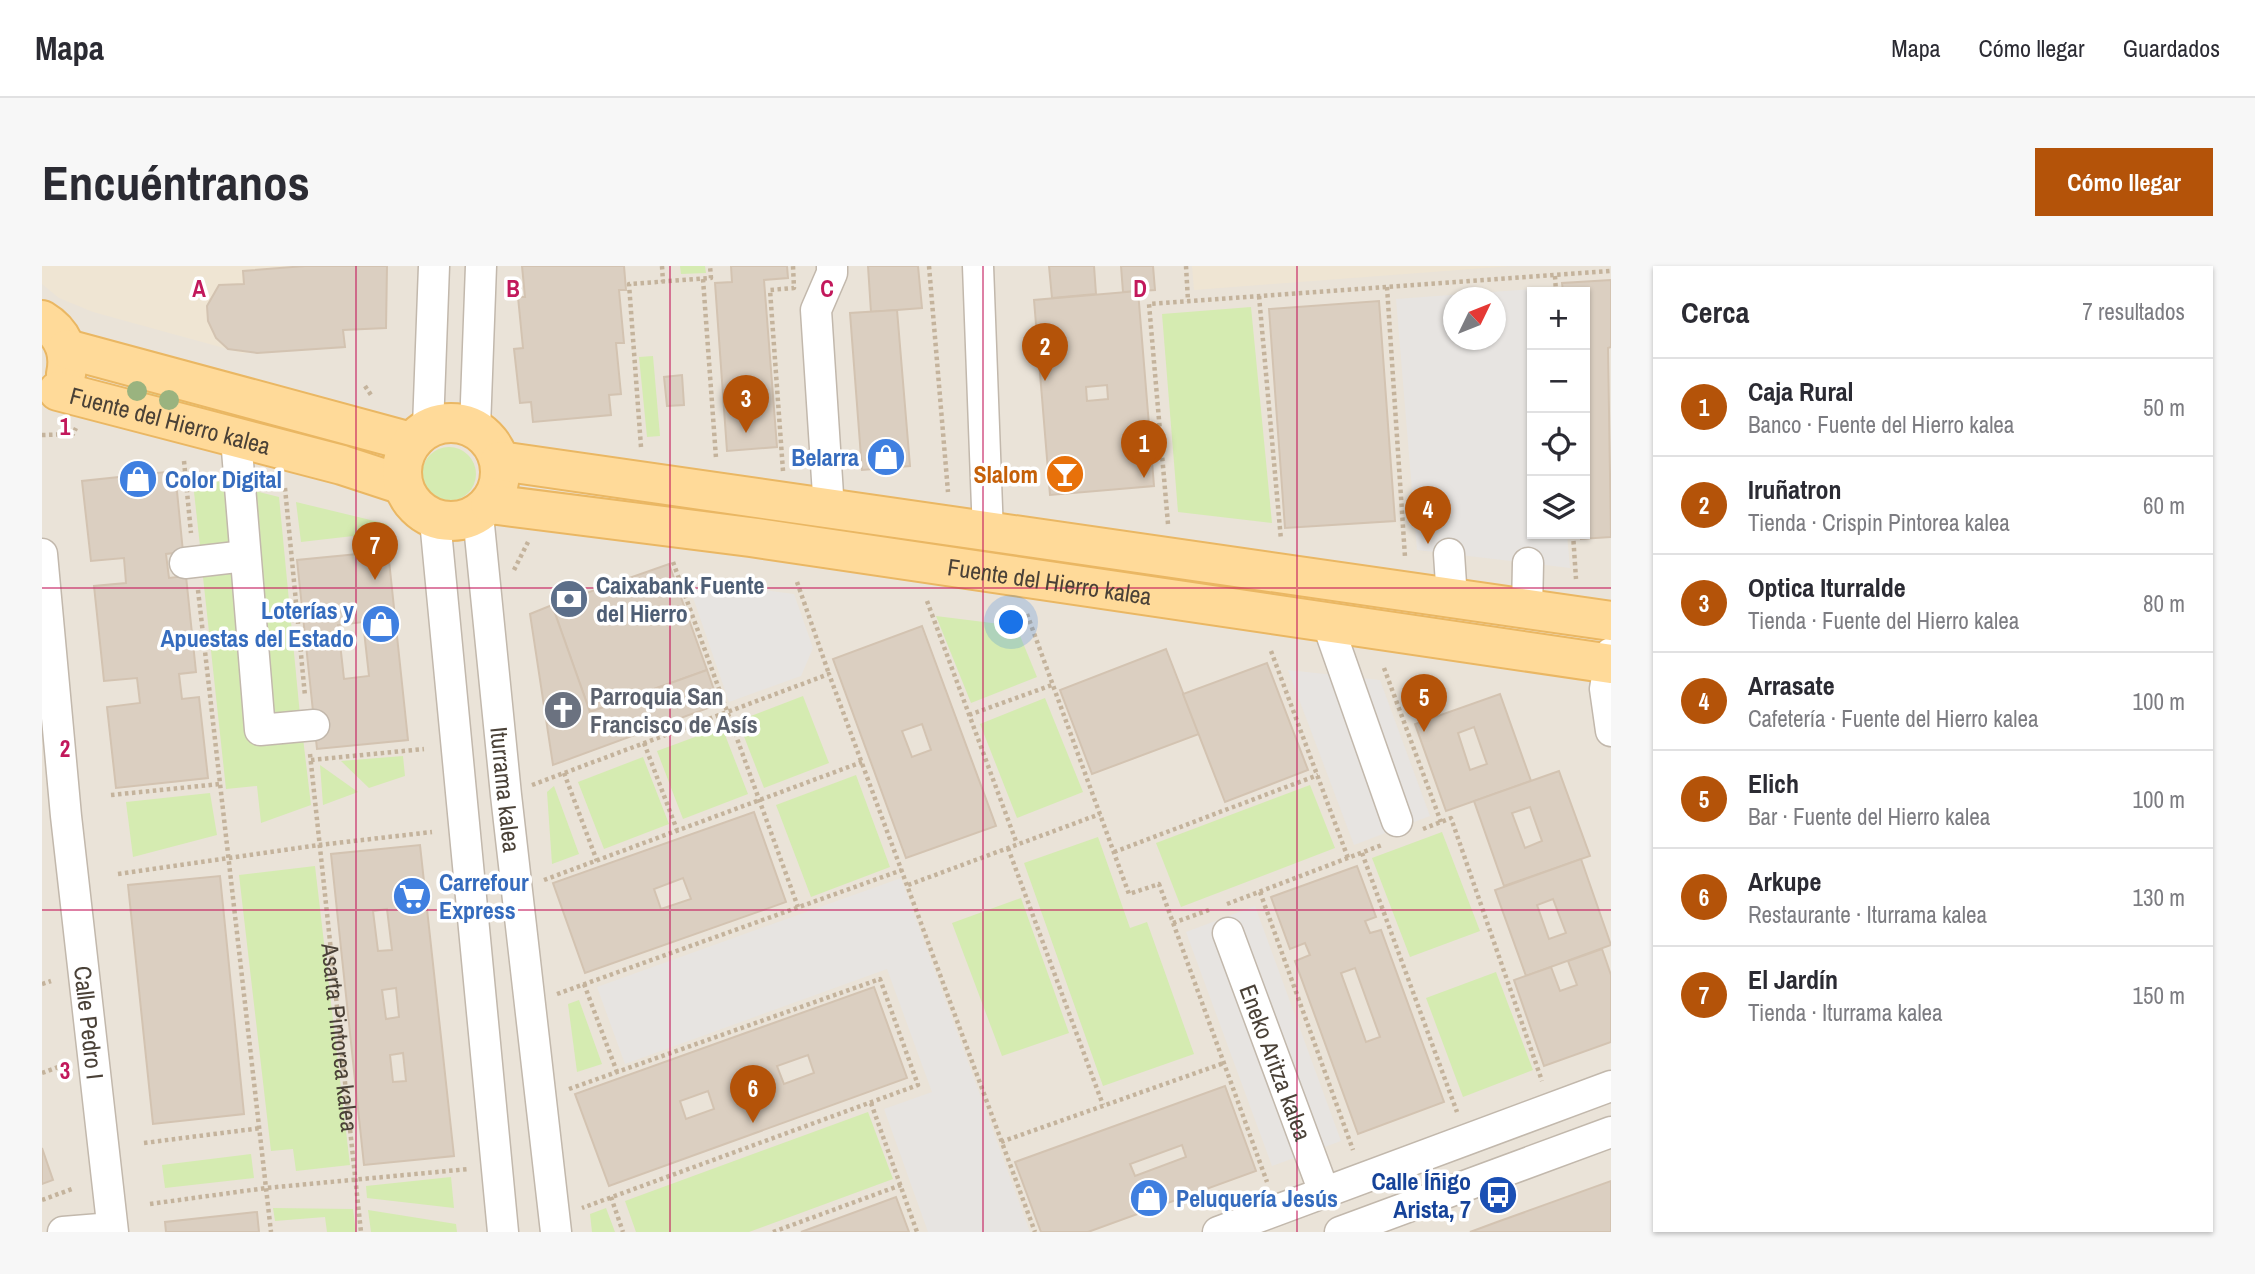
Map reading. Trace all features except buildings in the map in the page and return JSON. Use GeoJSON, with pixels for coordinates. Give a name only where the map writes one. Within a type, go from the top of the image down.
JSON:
{"type":"FeatureCollection","features":[{"type":"Feature","properties":{"kind":"main road"},"geometry":{"type":"LineString","coordinates":[[42,320],[58,332],[67,349],[67,371],[50,396]]}},
{"type":"Feature","properties":{"kind":"main road","name":"Fuente del Hierro kalea"},"geometry":{"type":"LineString","coordinates":[[67,349],[420,435]]}},
{"type":"Feature","properties":{"kind":"main road","name":"Fuente del Hierro kalea"},"geometry":{"type":"LineString","coordinates":[[50,396],[236,438],[342,465],[403,485]]}},
{"type":"Feature","properties":{"kind":"main road"},"geometry":{"type":"LineString","coordinates":[[442,423],[475,428],[489,440],[500,461],[498,492],[484,510],[457,522],[435,520],[419,510],[403,485],[401,465],[420,435],[442,423]]}},
{"type":"Feature","properties":{"kind":"main road","name":"Fuente del Hierro kalea"},"geometry":{"type":"LineString","coordinates":[[500,461],[988,534],[1611,621]]}},
{"type":"Feature","properties":{"kind":"main road","name":"Fuente del Hierro kalea"},"geometry":{"type":"LineString","coordinates":[[484,510],[750,537],[1327,622],[1610,660]]}},
{"type":"Feature","properties":{"kind":"street"},"geometry":{"type":"LineString","coordinates":[[420,435],[434,266]]}},
{"type":"Feature","properties":{"kind":"street"},"geometry":{"type":"LineString","coordinates":[[475,428],[481,266]]}},
{"type":"Feature","properties":{"kind":"street"},"geometry":{"type":"LineString","coordinates":[[829,510],[816,310],[832,273],[832,266]]}},
{"type":"Feature","properties":{"kind":"street"},"geometry":{"type":"LineString","coordinates":[[978,266],[988,534]]}},
{"type":"Feature","properties":{"kind":"street"},"geometry":{"type":"LineString","coordinates":[[236,438],[260,730],[311,725]]}},
{"type":"Feature","properties":{"kind":"street","name":"Iturrama kalea"},"geometry":{"type":"LineString","coordinates":[[484,510],[506,794],[565,1222]]}},
{"type":"Feature","properties":{"kind":"street","name":"Iturrama kalea"},"geometry":{"type":"LineString","coordinates":[[435,520],[503,1232]]}},
{"type":"Feature","properties":{"kind":"street","name":"Calle Pedro I"},"geometry":{"type":"LineString","coordinates":[[42,554],[54,820],[113,1230],[63,1232]]}},
{"type":"Feature","properties":{"kind":"street"},"geometry":{"type":"LineString","coordinates":[[1449,554],[1452,598]]}},
{"type":"Feature","properties":{"kind":"street"},"geometry":{"type":"LineString","coordinates":[[190,563],[245,556]]}},
{"type":"Feature","properties":{"kind":"street"},"geometry":{"type":"LineString","coordinates":[[1527,610],[1528,563]]}},
{"type":"Feature","properties":{"kind":"street"},"geometry":{"type":"LineString","coordinates":[[1327,622],[1400,832]]}},
{"type":"Feature","properties":{"kind":"street"},"geometry":{"type":"LineString","coordinates":[[1610,660],[1605,689],[1611,731]]}},
{"type":"Feature","properties":{"kind":"street","name":"Eneko Aritza kalea"},"geometry":{"type":"LineString","coordinates":[[1220,916],[1324,1192]]}},
{"type":"Feature","properties":{"kind":"street"},"geometry":{"type":"LineString","coordinates":[[1217,1232],[1611,1086]]}},
{"type":"Feature","properties":{"kind":"street"},"geometry":{"type":"LineString","coordinates":[[1340,1232],[1611,1132]]}},
{"type":"Feature","properties":{"kind":"path"},"geometry":{"type":"LineString","coordinates":[[662,266],[663,282]]}},
{"type":"Feature","properties":{"kind":"path"},"geometry":{"type":"LineString","coordinates":[[641,448],[629,284],[711,278],[710,266]]}},
{"type":"Feature","properties":{"kind":"path"},"geometry":{"type":"LineString","coordinates":[[783,472],[769,290],[794,288],[793,266]]}},
{"type":"Feature","properties":{"kind":"path"},"geometry":{"type":"LineString","coordinates":[[929,266],[949,494]]}},
{"type":"Feature","properties":{"kind":"path"},"geometry":{"type":"LineString","coordinates":[[1186,266],[1188,301]]}},
{"type":"Feature","properties":{"kind":"path"},"geometry":{"type":"LineString","coordinates":[[1168,524],[1149,304],[1611,271]]}},
{"type":"Feature","properties":{"kind":"path"},"geometry":{"type":"LineString","coordinates":[[1555,276],[1556,287]]}},
{"type":"Feature","properties":{"kind":"path"},"geometry":{"type":"LineString","coordinates":[[704,279],[717,463]]}},
{"type":"Feature","properties":{"kind":"path"},"geometry":{"type":"LineString","coordinates":[[1387,287],[1405,557]]}},
{"type":"Feature","properties":{"kind":"path"},"geometry":{"type":"LineString","coordinates":[[1259,296],[1281,540]]}},
{"type":"Feature","properties":{"kind":"path","name":"Fuente del Hierro kalea"},"geometry":{"type":"LineString","coordinates":[[42,435],[73,434]]}},
{"type":"Feature","properties":{"kind":"path"},"geometry":{"type":"LineString","coordinates":[[184,461],[190,563],[230,857],[271,1232]]}},
{"type":"Feature","properties":{"kind":"path","name":"Asarta Pintorea kalea"},"geometry":{"type":"LineString","coordinates":[[285,488],[311,725],[311,760],[319,845],[361,1232]]}},
{"type":"Feature","properties":{"kind":"path"},"geometry":{"type":"LineString","coordinates":[[1573,539],[1576,579]]}},
{"type":"Feature","properties":{"kind":"path"},"geometry":{"type":"LineString","coordinates":[[673,562],[798,907]]}},
{"type":"Feature","properties":{"kind":"path"},"geometry":{"type":"LineString","coordinates":[[797,582],[1035,1232]]}},
{"type":"Feature","properties":{"kind":"path"},"geometry":{"type":"LineString","coordinates":[[927,601],[1017,844]]}},
{"type":"Feature","properties":{"kind":"path"},"geometry":{"type":"LineString","coordinates":[[1027,614],[1129,894],[1159,884],[1267,1182]]}},
{"type":"Feature","properties":{"kind":"path"},"geometry":{"type":"LineString","coordinates":[[1271,651],[1348,858]]}},
{"type":"Feature","properties":{"kind":"path"},"geometry":{"type":"LineString","coordinates":[[1384,668],[1441,822]]}},
{"type":"Feature","properties":{"kind":"path"},"geometry":{"type":"LineString","coordinates":[[531,785],[829,674]]}},
{"type":"Feature","properties":{"kind":"path"},"geometry":{"type":"LineString","coordinates":[[969,715],[1052,685]]}},
{"type":"Feature","properties":{"kind":"path"},"geometry":{"type":"LineString","coordinates":[[644,743],[677,831]]}},
{"type":"Feature","properties":{"kind":"path"},"geometry":{"type":"LineString","coordinates":[[311,760],[424,749]]}},
{"type":"Feature","properties":{"kind":"path"},"geometry":{"type":"LineString","coordinates":[[540,882],[862,762]]}},
{"type":"Feature","properties":{"kind":"path"},"geometry":{"type":"LineString","coordinates":[[564,773],[597,861]]}},
{"type":"Feature","properties":{"kind":"path"},"geometry":{"type":"LineString","coordinates":[[1114,852],[1318,775]]}},
{"type":"Feature","properties":{"kind":"path"},"geometry":{"type":"LineString","coordinates":[[111,795],[220,784]]}},
{"type":"Feature","properties":{"kind":"path"},"geometry":{"type":"LineString","coordinates":[[908,885],[1100,814]]}},
{"type":"Feature","properties":{"kind":"path"},"geometry":{"type":"LineString","coordinates":[[1173,923],[1220,916],[1260,892],[1362,853],[1400,832],[1451,818],[1542,1081]]}},
{"type":"Feature","properties":{"kind":"path"},"geometry":{"type":"LineString","coordinates":[[118,874],[432,832]]}},
{"type":"Feature","properties":{"kind":"path"},"geometry":{"type":"LineString","coordinates":[[1008,848],[1103,1105]]}},
{"type":"Feature","properties":{"kind":"path"},"geometry":{"type":"LineString","coordinates":[[1362,853],[1457,1113]]}},
{"type":"Feature","properties":{"kind":"path"},"geometry":{"type":"LineString","coordinates":[[552,996],[902,870]]}},
{"type":"Feature","properties":{"kind":"path"},"geometry":{"type":"LineString","coordinates":[[1260,892],[1353,1150]]}},
{"type":"Feature","properties":{"kind":"path"},"geometry":{"type":"LineString","coordinates":[[562,1091],[880,979],[918,1085],[611,1198],[565,1222]]}},
{"type":"Feature","properties":{"kind":"path"},"geometry":{"type":"LineString","coordinates":[[42,984],[51,981]]}},
{"type":"Feature","properties":{"kind":"path"},"geometry":{"type":"LineString","coordinates":[[584,985],[617,1072]]}},
{"type":"Feature","properties":{"kind":"path"},"geometry":{"type":"LineString","coordinates":[[1002,1142],[1224,1063]]}},
{"type":"Feature","properties":{"kind":"path"},"geometry":{"type":"LineString","coordinates":[[42,1073],[58,1067]]}},
{"type":"Feature","properties":{"kind":"path"},"geometry":{"type":"LineString","coordinates":[[871,1103],[917,1232]]}},
{"type":"Feature","properties":{"kind":"path"},"geometry":{"type":"LineString","coordinates":[[144,1143],[261,1128]]}},
{"type":"Feature","properties":{"kind":"path"},"geometry":{"type":"LineString","coordinates":[[150,1204],[266,1188],[470,1169]]}},
{"type":"Feature","properties":{"kind":"path"},"geometry":{"type":"LineString","coordinates":[[773,1232],[901,1185]]}},
{"type":"Feature","properties":{"kind":"path"},"geometry":{"type":"LineString","coordinates":[[42,1200],[72,1189]]}},
{"type":"Feature","properties":{"kind":"path"},"geometry":{"type":"LineString","coordinates":[[611,1198],[624,1232]]}},
{"type":"Feature","properties":{"kind":"shaded area"},"geometry":{"type":"Polygon","coordinates":[[[42,266],[1611,266],[1611,1232],[42,1232],[42,266]]]}},
{"type":"Feature","properties":{"kind":"shaded area"},"geometry":{"type":"Polygon","coordinates":[[[42,266],[387,266],[386,328],[343,330],[345,347],[242,353],[93,312],[59,298],[42,284],[42,266]]]}},
{"type":"Feature","properties":{"kind":"shaded area"},"geometry":{"type":"Polygon","coordinates":[[[1192,266],[1511,266],[1194,290],[1192,266]]]}},
{"type":"Feature","properties":{"kind":"shaded area"},"geometry":{"type":"Polygon","coordinates":[[[1527,289],[1527,539],[1567,539],[1570,568],[1417,550],[1396,299],[1443,296],[1443,350],[1506,350],[1506,291],[1527,289]]]}},
{"type":"Feature","properties":{"kind":"shaded area"},"geometry":{"type":"Polygon","coordinates":[[[687,580],[794,594],[813,648],[801,676],[729,702],[687,580]]]}},
{"type":"Feature","properties":{"kind":"shaded area"},"geometry":{"type":"Polygon","coordinates":[[[1288,670],[1380,680],[1430,816],[1354,845],[1288,670]]]}},
{"type":"Feature","properties":{"kind":"shaded area"},"geometry":{"type":"Polygon","coordinates":[[[901,878],[1030,1232],[928,1232],[884,1109],[932,1092],[887,969],[625,1064],[597,987],[901,878]]]}},
{"type":"Feature","properties":{"kind":"shaded area"},"geometry":{"type":"Polygon","coordinates":[[[1255,906],[1341,1141],[1272,1166],[1186,932],[1255,906]]]}},
{"type":"Feature","properties":{"kind":"green space"},"geometry":{"type":"Polygon","coordinates":[[[680,266],[705,266],[706,273],[681,274],[680,266]]]}},
{"type":"Feature","properties":{"kind":"green space"},"geometry":{"type":"Polygon","coordinates":[[[1251,307],[1272,523],[1178,512],[1162,314],[1251,307]]]}},
{"type":"Feature","properties":{"kind":"green space"},"geometry":{"type":"Polygon","coordinates":[[[653,356],[660,436],[647,437],[639,357],[653,356]]]}},
{"type":"Feature","properties":{"kind":"green space"},"geometry":{"type":"Polygon","coordinates":[[[129,383],[355,444],[351,457],[126,396],[129,383]]]}},
{"type":"Feature","properties":{"kind":"green space"},"geometry":{"type":"Polygon","coordinates":[[[449,447],[468,455],[476,474],[468,493],[449,501],[430,493],[422,474],[430,455],[449,447]]]}},
{"type":"Feature","properties":{"kind":"green space"},"geometry":{"type":"Polygon","coordinates":[[[192,474],[224,483],[230,544],[200,546],[192,474]]]}},
{"type":"Feature","properties":{"kind":"green space"},"geometry":{"type":"Polygon","coordinates":[[[247,489],[279,497],[300,715],[271,718],[247,489]]]}},
{"type":"Feature","properties":{"kind":"green space"},"geometry":{"type":"Polygon","coordinates":[[[296,502],[387,524],[388,532],[301,542],[296,502]]]}},
{"type":"Feature","properties":{"kind":"green space"},"geometry":{"type":"Polygon","coordinates":[[[233,571],[251,743],[303,738],[311,805],[261,823],[257,786],[226,789],[203,577],[233,571]]]}},
{"type":"Feature","properties":{"kind":"green space"},"geometry":{"type":"Polygon","coordinates":[[[936,616],[1016,626],[1037,677],[971,703],[936,616]]]}},
{"type":"Feature","properties":{"kind":"green space"},"geometry":{"type":"Polygon","coordinates":[[[803,696],[829,763],[764,788],[738,721],[803,696]]]}},
{"type":"Feature","properties":{"kind":"green space"},"geometry":{"type":"Polygon","coordinates":[[[1045,698],[1083,792],[1017,818],[980,724],[1045,698]]]}},
{"type":"Feature","properties":{"kind":"green space"},"geometry":{"type":"Polygon","coordinates":[[[722,727],[748,794],[683,819],[657,751],[722,727]]]}},
{"type":"Feature","properties":{"kind":"green space"},"geometry":{"type":"Polygon","coordinates":[[[403,756],[405,776],[369,788],[341,761],[403,756]]]}},
{"type":"Feature","properties":{"kind":"green space"},"geometry":{"type":"Polygon","coordinates":[[[643,757],[669,824],[604,849],[578,782],[643,757]]]}},
{"type":"Feature","properties":{"kind":"green space"},"geometry":{"type":"Polygon","coordinates":[[[320,765],[358,792],[323,805],[320,765]]]}},
{"type":"Feature","properties":{"kind":"green space"},"geometry":{"type":"Polygon","coordinates":[[[856,775],[890,867],[811,897],[776,805],[856,775]]]}},
{"type":"Feature","properties":{"kind":"green space"},"geometry":{"type":"Polygon","coordinates":[[[1310,785],[1335,848],[1181,907],[1156,843],[1310,785]]]}},
{"type":"Feature","properties":{"kind":"green space"},"geometry":{"type":"Polygon","coordinates":[[[554,786],[579,854],[552,864],[547,792],[554,786]]]}},
{"type":"Feature","properties":{"kind":"green space"},"geometry":{"type":"Polygon","coordinates":[[[210,793],[217,835],[133,857],[126,802],[210,793]]]}},
{"type":"Feature","properties":{"kind":"green space"},"geometry":{"type":"Polygon","coordinates":[[[1442,832],[1480,931],[1410,957],[1372,858],[1442,832]]]}},
{"type":"Feature","properties":{"kind":"green space"},"geometry":{"type":"Polygon","coordinates":[[[1098,837],[1130,928],[1147,922],[1194,1054],[1103,1086],[1024,863],[1098,837]]]}},
{"type":"Feature","properties":{"kind":"green space"},"geometry":{"type":"Polygon","coordinates":[[[315,866],[350,1165],[296,1171],[293,1149],[271,1151],[239,875],[315,866]]]}},
{"type":"Feature","properties":{"kind":"green space"},"geometry":{"type":"Polygon","coordinates":[[[1021,898],[1069,1033],[1002,1056],[952,923],[1021,898]]]}},
{"type":"Feature","properties":{"kind":"green space"},"geometry":{"type":"Polygon","coordinates":[[[1496,972],[1533,1070],[1463,1097],[1426,998],[1496,972]]]}},
{"type":"Feature","properties":{"kind":"green space"},"geometry":{"type":"Polygon","coordinates":[[[579,1000],[602,1064],[577,1072],[568,1004],[579,1000]]]}},
{"type":"Feature","properties":{"kind":"green space"},"geometry":{"type":"Polygon","coordinates":[[[868,1112],[893,1179],[749,1232],[636,1232],[625,1201],[868,1112]]]}},
{"type":"Feature","properties":{"kind":"green space"},"geometry":{"type":"Polygon","coordinates":[[[251,1154],[254,1178],[165,1188],[162,1165],[251,1154]]]}},
{"type":"Feature","properties":{"kind":"green space"},"geometry":{"type":"Polygon","coordinates":[[[451,1177],[454,1208],[367,1198],[366,1186],[451,1177]]]}},
{"type":"Feature","properties":{"kind":"green space"},"geometry":{"type":"Polygon","coordinates":[[[273,1208],[353,1209],[356,1232],[327,1232],[325,1217],[275,1221],[273,1208]]]}},
{"type":"Feature","properties":{"kind":"green space"},"geometry":{"type":"Polygon","coordinates":[[[606,1208],[615,1232],[592,1232],[590,1214],[606,1208]]]}},
{"type":"Feature","properties":{"kind":"green space"},"geometry":{"type":"Polygon","coordinates":[[[368,1210],[456,1224],[457,1232],[371,1232],[368,1210]]]}},
{"type":"Feature","properties":{"kind":"place","name":"Iruñatron"},"geometry":{"type":"Point","coordinates":[1045,381]}},
{"type":"Feature","properties":{"kind":"place","name":"Optica Iturralde"},"geometry":{"type":"Point","coordinates":[746,433]}},
{"type":"Feature","properties":{"kind":"place","name":"Belarra"},"geometry":{"type":"Point","coordinates":[886,457]}},
{"type":"Feature","properties":{"kind":"place","name":"Slalom"},"geometry":{"type":"Point","coordinates":[1065,474]}},
{"type":"Feature","properties":{"kind":"place","name":"Caja Rural"},"geometry":{"type":"Point","coordinates":[1144,478]}},
{"type":"Feature","properties":{"kind":"place","name":"Color Digital"},"geometry":{"type":"Point","coordinates":[138,479]}},
{"type":"Feature","properties":{"kind":"place","name":"Arrasate"},"geometry":{"type":"Point","coordinates":[1428,544]}},
{"type":"Feature","properties":{"kind":"place","name":"El Jardín"},"geometry":{"type":"Point","coordinates":[375,580]}},
{"type":"Feature","properties":{"kind":"place","name":"Caixabank Fuente del Hierro"},"geometry":{"type":"Point","coordinates":[569,599]}},
{"type":"Feature","properties":{"kind":"place","name":"Loterías y Apuestas del Estado"},"geometry":{"type":"Point","coordinates":[381,624]}},
{"type":"Feature","properties":{"kind":"place","name":"Parroquia San Francisco de Asís"},"geometry":{"type":"Point","coordinates":[563,710]}},
{"type":"Feature","properties":{"kind":"place","name":"Elich"},"geometry":{"type":"Point","coordinates":[1424,732]}},
{"type":"Feature","properties":{"kind":"place","name":"Carrefour Express"},"geometry":{"type":"Point","coordinates":[412,896]}},
{"type":"Feature","properties":{"kind":"place","name":"Arkupe"},"geometry":{"type":"Point","coordinates":[753,1123]}},
{"type":"Feature","properties":{"kind":"place","name":"Calle Íñigo Arista, 7"},"geometry":{"type":"Point","coordinates":[1498,1195]}},
{"type":"Feature","properties":{"kind":"place","name":"Peluquería Jesús"},"geometry":{"type":"Point","coordinates":[1149,1198]}}]}
